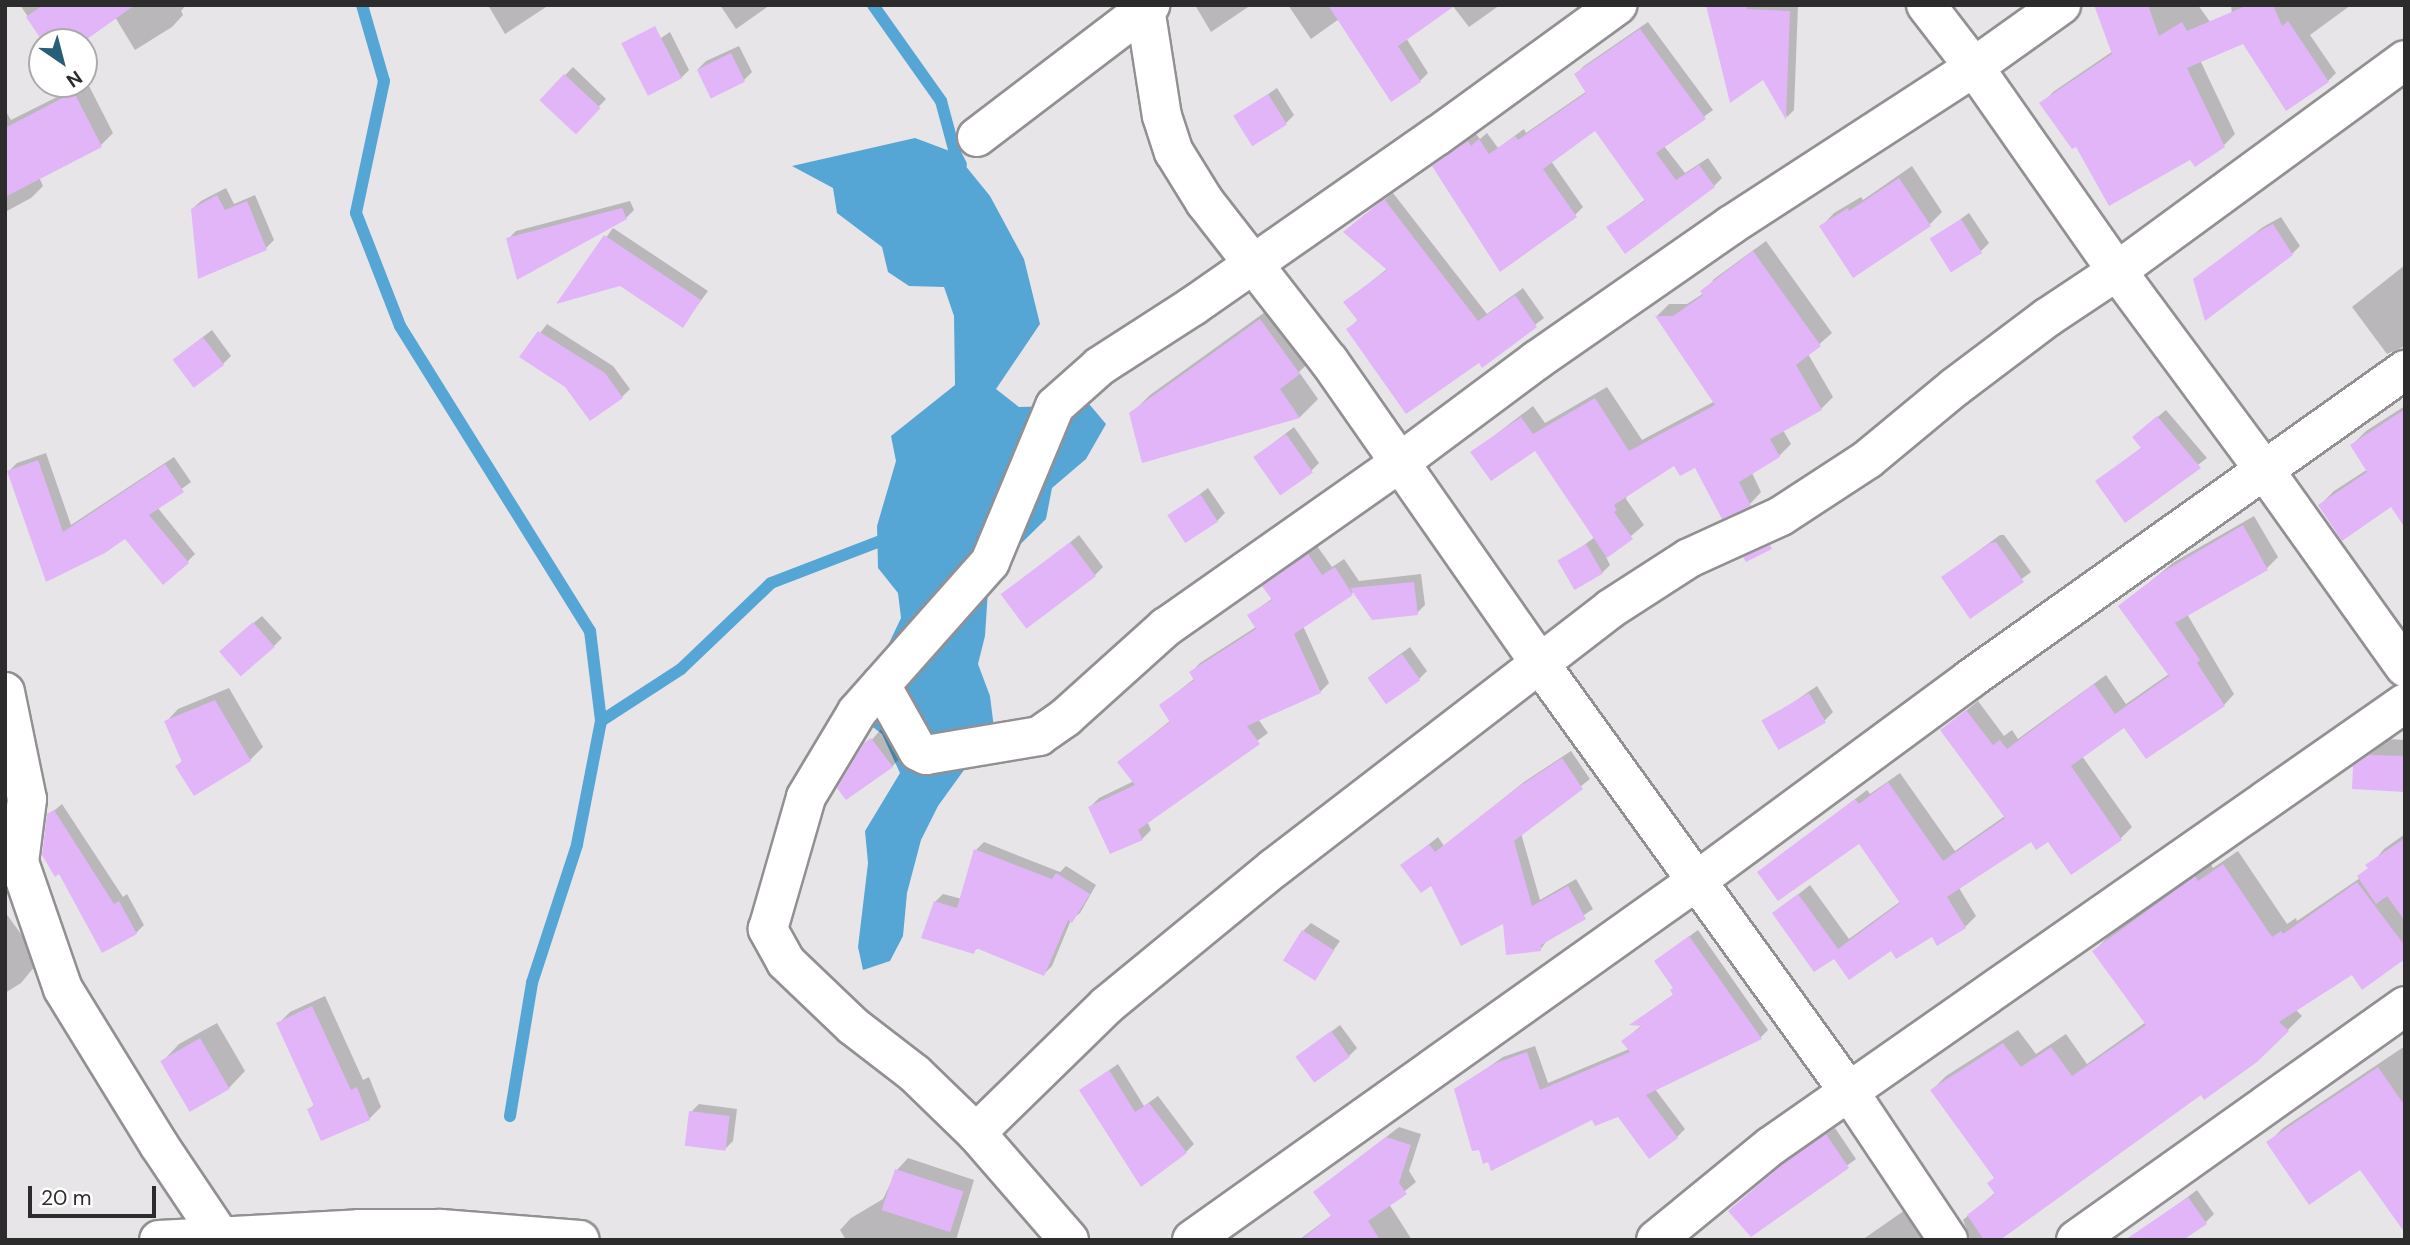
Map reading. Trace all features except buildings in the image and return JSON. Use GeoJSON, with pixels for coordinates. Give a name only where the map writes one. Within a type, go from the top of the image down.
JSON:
{"type":"FeatureCollection","features":[{"type":"Feature","properties":{"kind":"street"},"geometry":{"type":"LineString","coordinates":[[1069,1240],[976,1133],[914,1073],[853,1026],[786,962],[768,929],[806,797],[856,712],[990,562],[1055,406],[1100,366],[1254,263],[1617,5]]}},
{"type":"Feature","properties":{"kind":"street"},"geometry":{"type":"LineString","coordinates":[[1926,5],[1975,67],[2117,271],[2405,667]]}},
{"type":"Feature","properties":{"kind":"street"},"geometry":{"type":"LineString","coordinates":[[881,685],[918,751],[926,755],[1039,736],[1066,717],[1166,627],[1399,463],[1537,360],[1731,225],[1975,67],[2061,5]]}},
{"type":"Feature","properties":{"kind":"street"},"geometry":{"type":"LineString","coordinates":[[977,137],[1147,7],[1162,116],[1174,152],[1205,202],[1329,361],[1695,882],[1850,1093],[1948,1240]]}},
{"type":"Feature","properties":{"kind":"street"},"geometry":{"type":"LineString","coordinates":[[976,1133],[1107,1005],[1274,868],[1610,609],[1689,558],[1781,516],[1868,459],[1996,356],[2405,60]]}},
{"type":"Feature","properties":{"kind":"street"},"geometry":{"type":"LineString","coordinates":[[1192,1240],[1695,882],[1970,679],[2405,370]]}},
{"type":"Feature","properties":{"kind":"street"},"geometry":{"type":"LineString","coordinates":[[5,692],[27,799],[19,862],[63,989],[159,1145],[220,1236]]}},
{"type":"Feature","properties":{"kind":"street"},"geometry":{"type":"LineString","coordinates":[[1656,1240],[1771,1146],[2405,703]]}},
{"type":"Feature","properties":{"kind":"street"},"geometry":{"type":"LineString","coordinates":[[2076,1240],[2405,1006]]}},
{"type":"Feature","properties":{"kind":"street"},"geometry":{"type":"LineString","coordinates":[[159,1240],[441,1229],[580,1240]]}},
{"type":"Feature","properties":{"kind":"water"},"geometry":{"type":"Polygon","coordinates":[[[915,138],[955,153],[990,196],[1024,259],[1040,324],[996,389],[1019,407],[1055,406],[1084,398],[1106,424],[1086,459],[1052,488],[1046,519],[989,575],[985,636],[978,664],[990,696],[994,728],[991,746],[964,770],[938,806],[921,840],[907,893],[903,936],[890,961],[863,970],[858,947],[868,863],[865,831],[900,773],[882,734],[862,719],[881,660],[901,618],[898,593],[878,568],[877,526],[896,461],[891,436],[955,385],[954,316],[944,287],[909,286],[888,272],[882,247],[837,213],[833,188],[792,166],[915,138]]]}},
{"type":"Feature","properties":{"kind":"waterway"},"geometry":{"type":"LineString","coordinates":[[362,5],[384,81],[356,213],[400,326],[590,631],[601,721],[577,845],[532,983],[510,1116]]}},
{"type":"Feature","properties":{"kind":"waterway"},"geometry":{"type":"LineString","coordinates":[[873,5],[941,101],[955,153],[961,165]]}},
{"type":"Feature","properties":{"kind":"waterway"},"geometry":{"type":"LineString","coordinates":[[601,721],[681,669],[771,583],[891,537]]}}]}
